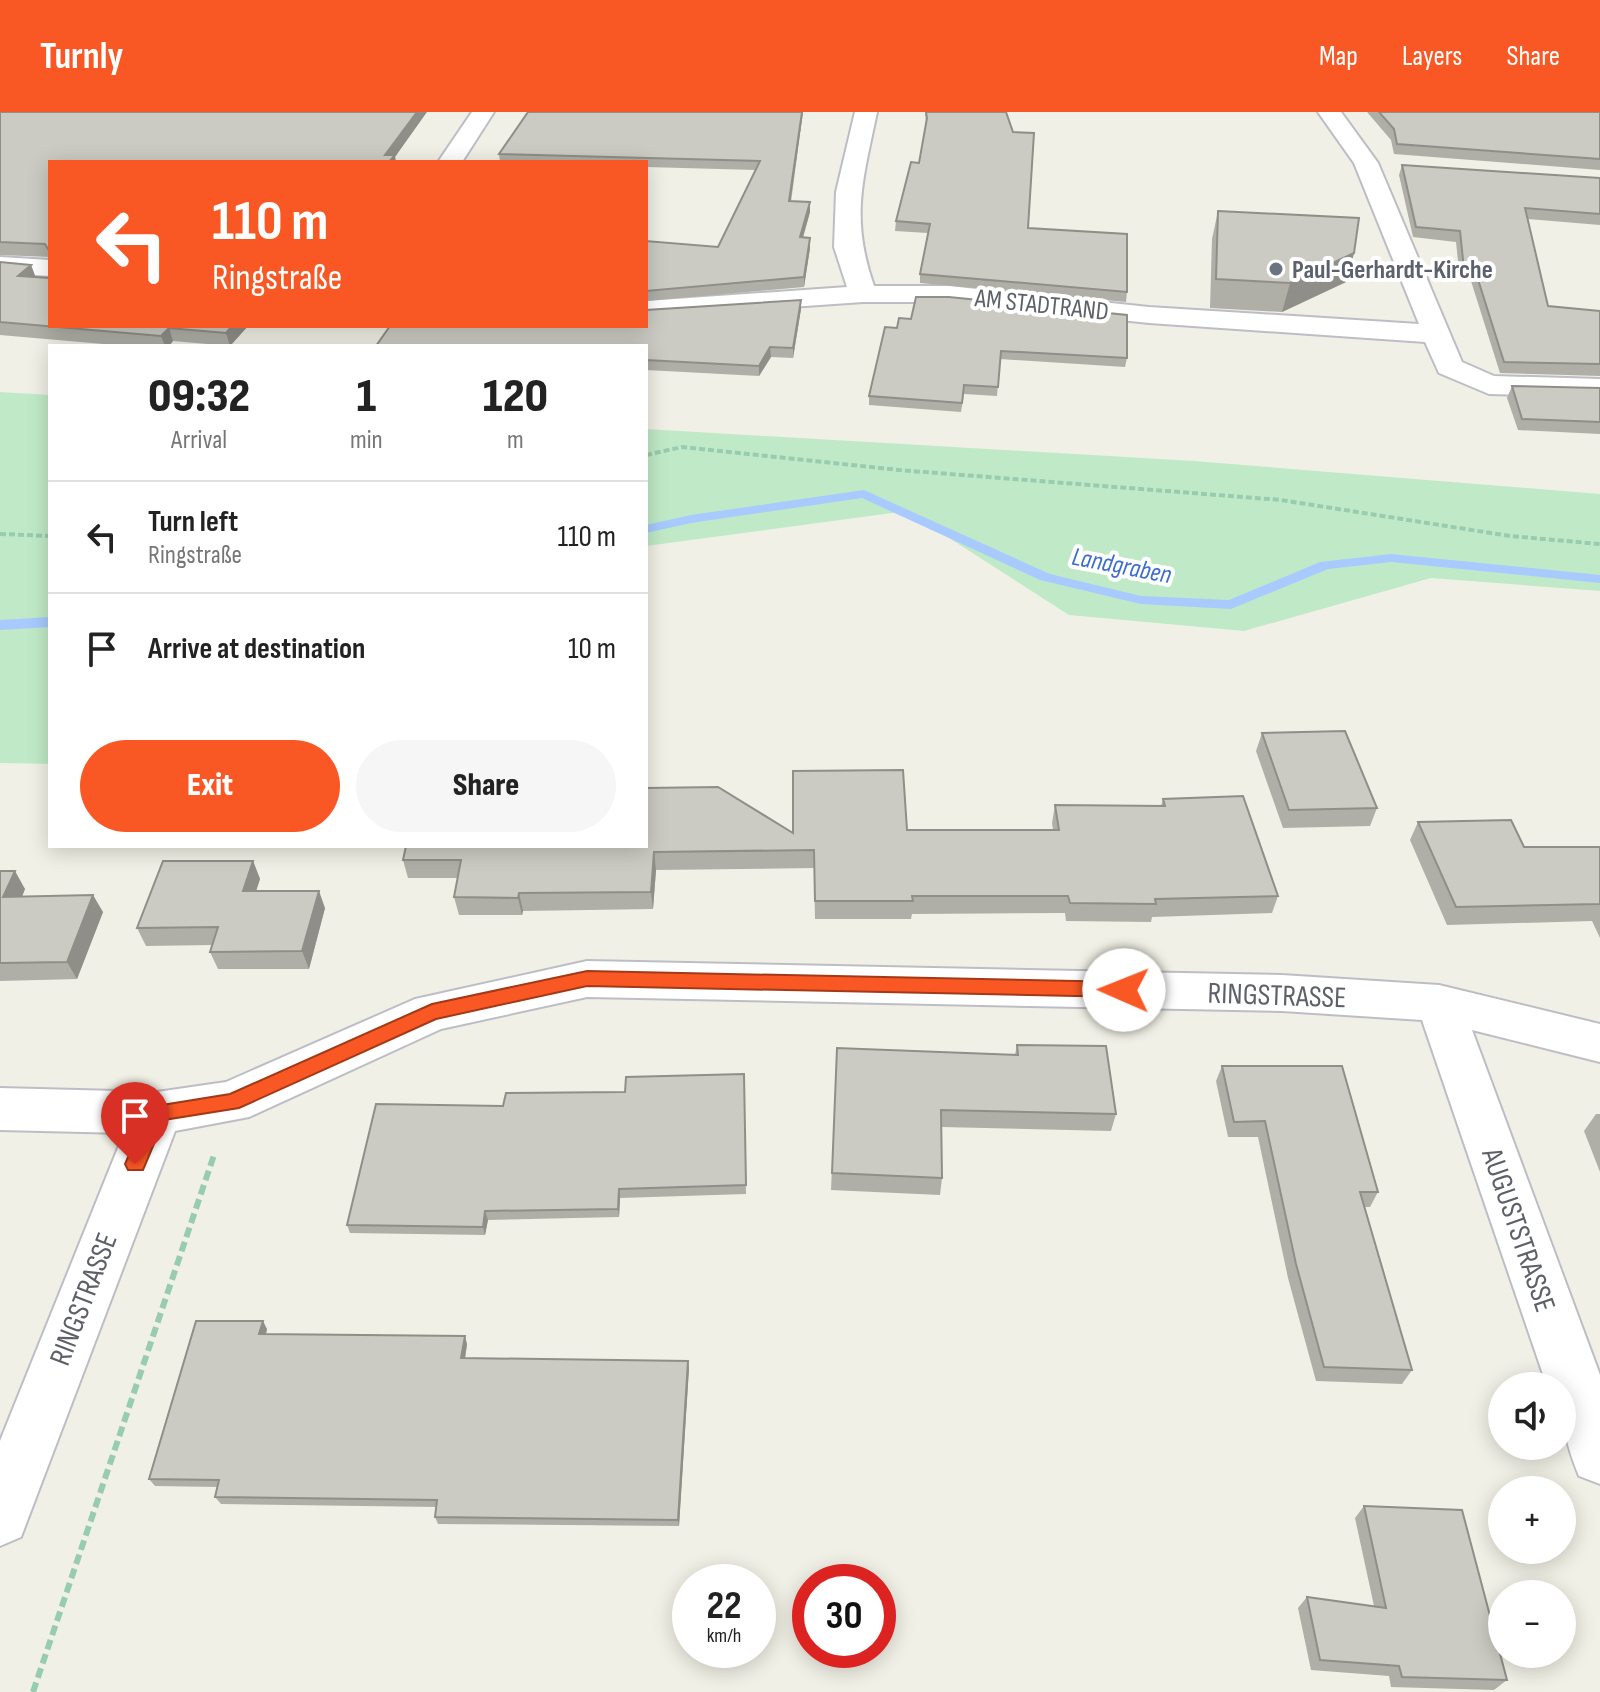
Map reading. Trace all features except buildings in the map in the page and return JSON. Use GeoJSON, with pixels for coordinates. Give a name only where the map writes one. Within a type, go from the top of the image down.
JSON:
{"type":"FeatureCollection","features":[{"type":"Feature","properties":{"kind":"street"},"geometry":{"type":"LineString","coordinates":[[451,160],[483,112]]}},
{"type":"Feature","properties":{"kind":"street"},"geometry":{"type":"LineString","coordinates":[[863,294],[847,247],[847,206],[866,112]]}},
{"type":"Feature","properties":{"kind":"street"},"geometry":{"type":"LineString","coordinates":[[1329,112],[1366,163],[1449,367],[1489,385],[1600,388]]}},
{"type":"Feature","properties":{"kind":"street"},"geometry":{"type":"LineString","coordinates":[[1366,163],[1398,165]]}},
{"type":"Feature","properties":{"kind":"street"},"geometry":{"type":"LineString","coordinates":[[0,265],[48,268]]}},
{"type":"Feature","properties":{"kind":"street","name":"AM STADTRAND"},"geometry":{"type":"LineString","coordinates":[[648,309],[863,294],[949,294],[1149,315],[1438,334]]}},
{"type":"Feature","properties":{"kind":"street","name":"RINGSTRASSE"},"geometry":{"type":"LineString","coordinates":[[0,1516],[157,1113],[232,1102],[432,1012],[587,979],[1282,993],[1439,1003],[1600,1043]]}},
{"type":"Feature","properties":{"kind":"street","name":"AUGUSTSTRASSE"},"geometry":{"type":"LineString","coordinates":[[1439,1003],[1600,1455]]}},
{"type":"Feature","properties":{"kind":"street"},"geometry":{"type":"LineString","coordinates":[[0,1109],[157,1113]]}},
{"type":"Feature","properties":{"kind":"path"},"geometry":{"type":"LineString","coordinates":[[648,455],[682,447],[899,470],[1281,500],[1510,536],[1600,544]]}},
{"type":"Feature","properties":{"kind":"path"},"geometry":{"type":"LineString","coordinates":[[0,534],[48,536]]}},
{"type":"Feature","properties":{"kind":"path"},"geometry":{"type":"LineString","coordinates":[[33,1692],[232,1102]]}},
{"type":"Feature","properties":{"kind":"green space"},"geometry":{"type":"Polygon","coordinates":[[[0,392],[48,395],[48,764],[0,763],[0,392]]]}},
{"type":"Feature","properties":{"kind":"green space"},"geometry":{"type":"Polygon","coordinates":[[[648,429],[1194,461],[1600,494],[1600,591],[1431,578],[1244,631],[1069,615],[907,511],[648,546],[648,429]]]}},
{"type":"Feature","properties":{"kind":"waterway","name":"Landgraben"},"geometry":{"type":"LineString","coordinates":[[648,529],[691,519],[864,494],[1045,577],[1141,600],[1231,605],[1325,565],[1391,558],[1600,579]]}},
{"type":"Feature","properties":{"kind":"waterway","name":"Landgraben"},"geometry":{"type":"LineString","coordinates":[[0,625],[48,622]]}},
{"type":"Feature","properties":{"kind":"place","name":"Paul-Gerhardt-Kirche"},"geometry":{"type":"Point","coordinates":[1276,269]}},
{"type":"Feature","properties":{"kind":"route"},"geometry":{"type":"LineString","coordinates":[[135,1164],[157,1113],[232,1102],[432,1012],[587,979],[1124,990]]}}]}
